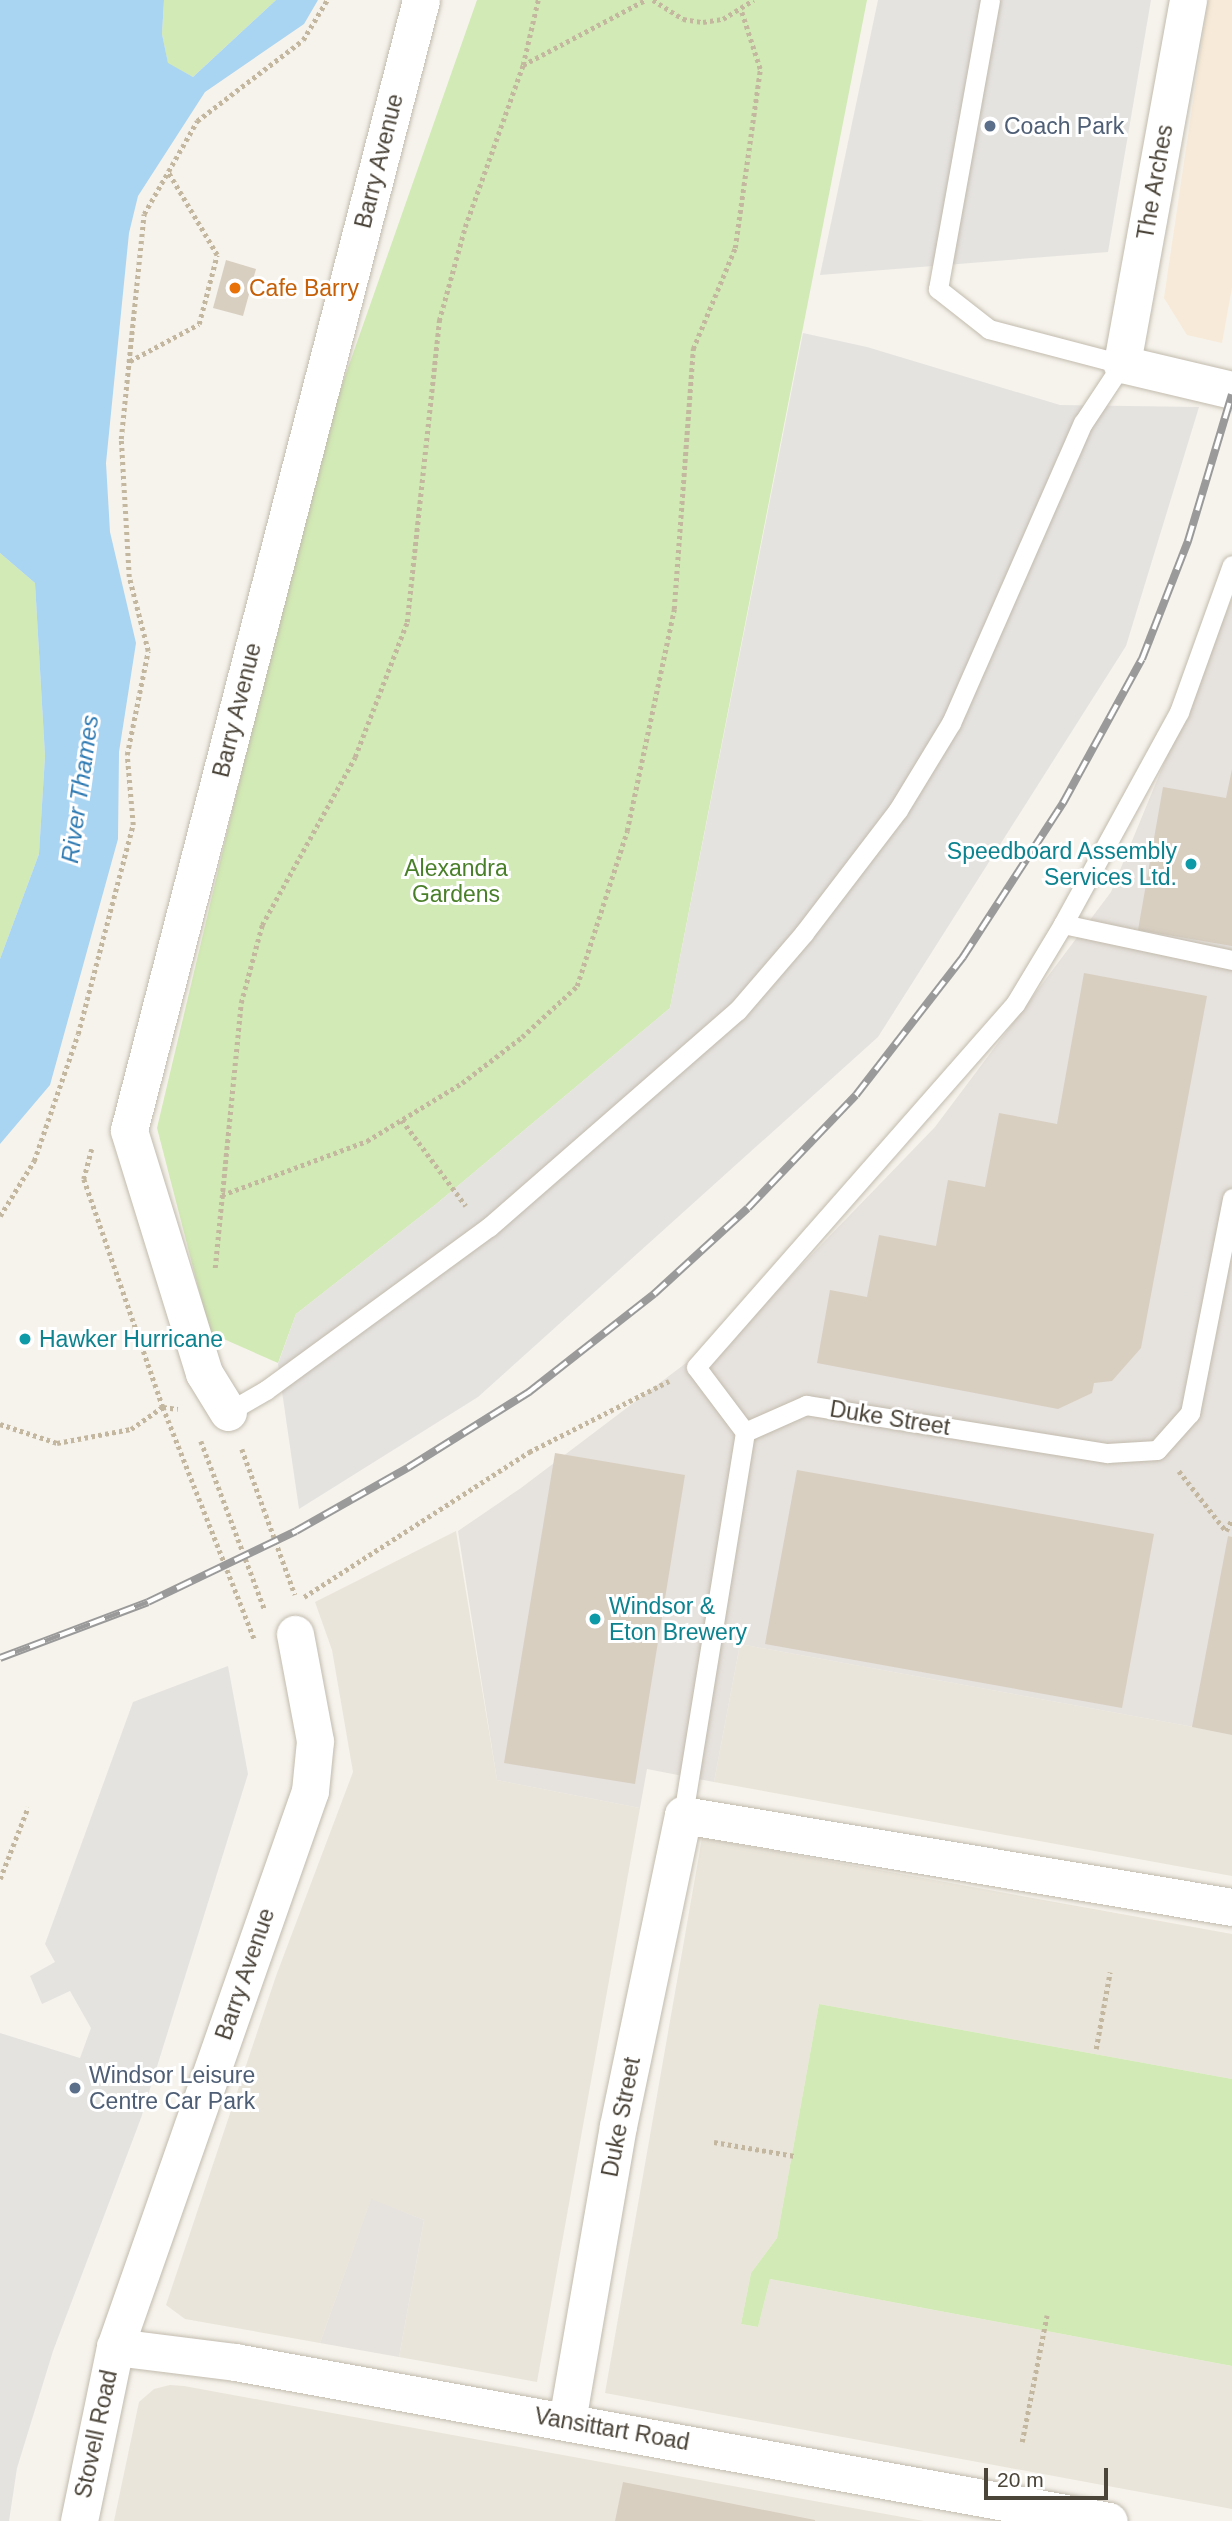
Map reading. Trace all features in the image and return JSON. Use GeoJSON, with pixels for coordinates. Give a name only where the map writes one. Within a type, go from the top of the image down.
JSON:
{"type":"FeatureCollection","features":[{"type":"Feature","properties":{"kind":"street","name":"Barry Avenue"},"geometry":{"type":"LineString","coordinates":[[228,1412],[204,1373],[129,1130],[421,0]]}},
{"type":"Feature","properties":{"kind":"street","name":"The Arches"},"geometry":{"type":"LineString","coordinates":[[1122,364],[1188,0]]}},
{"type":"Feature","properties":{"kind":"street"},"geometry":{"type":"LineString","coordinates":[[1122,364],[1232,390]]}},
{"type":"Feature","properties":{"kind":"street","name":"Barry Avenue"},"geometry":{"type":"LineString","coordinates":[[114,2347],[310,1791],[315,1741],[303,1679],[296,1618]]}},
{"type":"Feature","properties":{"kind":"street"},"geometry":{"type":"LineString","coordinates":[[683,1815],[1232,1907]]}},
{"type":"Feature","properties":{"kind":"street","name":"Duke Street"},"geometry":{"type":"LineString","coordinates":[[567,2421],[618,2126],[683,1815]]}},
{"type":"Feature","properties":{"kind":"street","name":"Vansittart Road"},"geometry":{"type":"LineString","coordinates":[[114,2347],[235,2362],[1109,2521]]}},
{"type":"Feature","properties":{"kind":"street","name":"Stovell Road"},"geometry":{"type":"LineString","coordinates":[[79,2521],[114,2347]]}},
{"type":"Feature","properties":{"kind":"lane"},"geometry":{"type":"LineString","coordinates":[[228,1412],[266,1390],[485,1230],[737,1011],[804,933],[898,810],[951,723],[1083,423],[1122,364],[989,330],[938,289],[990,0]]}},
{"type":"Feature","properties":{"kind":"lane"},"geometry":{"type":"LineString","coordinates":[[745,1432],[696,1367],[1015,1004],[1063,924],[1179,712],[1232,565]]}},
{"type":"Feature","properties":{"kind":"lane"},"geometry":{"type":"LineString","coordinates":[[1063,924],[1232,960]]}},
{"type":"Feature","properties":{"kind":"lane"},"geometry":{"type":"LineString","coordinates":[[1160,1447],[1190,1413],[1232,1198]]}},
{"type":"Feature","properties":{"kind":"lane","name":"Duke Street"},"geometry":{"type":"LineString","coordinates":[[683,1815],[745,1432],[806,1405],[1107,1453],[1160,1447]]}},
{"type":"Feature","properties":{"kind":"path"},"geometry":{"type":"LineString","coordinates":[[0,1216],[34,1161],[78,1034],[133,825],[127,755],[148,650],[129,577],[121,439],[144,214],[197,121],[303,40],[327,0]]}},
{"type":"Feature","properties":{"kind":"path"},"geometry":{"type":"LineString","coordinates":[[214,1277],[241,1003],[262,925],[355,757],[407,622],[439,321],[465,227],[523,65],[538,0]]}},
{"type":"Feature","properties":{"kind":"path"},"geometry":{"type":"LineString","coordinates":[[523,65],[645,0]]}},
{"type":"Feature","properties":{"kind":"path"},"geometry":{"type":"LineString","coordinates":[[653,0],[683,19],[703,22],[741,10],[753,0]]}},
{"type":"Feature","properties":{"kind":"path"},"geometry":{"type":"LineString","coordinates":[[222,1195],[367,1141],[522,1037],[577,986],[627,831],[674,609],[693,349],[735,248],[755,125],[760,69],[741,10]]}},
{"type":"Feature","properties":{"kind":"path"},"geometry":{"type":"LineString","coordinates":[[130,361],[199,324],[217,255],[168,172]]}},
{"type":"Feature","properties":{"kind":"path"},"geometry":{"type":"LineString","coordinates":[[402,1120],[485,1230]]}},
{"type":"Feature","properties":{"kind":"path"},"geometry":{"type":"LineString","coordinates":[[199,1436],[265,1612],[296,1618],[529,1452],[696,1367]]}},
{"type":"Feature","properties":{"kind":"path"},"geometry":{"type":"LineString","coordinates":[[0,1424],[57,1443],[131,1429],[163,1407],[253,1639],[303,1679]]}},
{"type":"Feature","properties":{"kind":"path"},"geometry":{"type":"LineString","coordinates":[[228,1412],[296,1618]]}},
{"type":"Feature","properties":{"kind":"path"},"geometry":{"type":"LineString","coordinates":[[1160,1447],[1226,1531],[1232,1519]]}},
{"type":"Feature","properties":{"kind":"path"},"geometry":{"type":"LineString","coordinates":[[0,1880],[28,1807]]}},
{"type":"Feature","properties":{"kind":"path"},"geometry":{"type":"LineString","coordinates":[[1096,2049],[1110,1972]]}},
{"type":"Feature","properties":{"kind":"path"},"geometry":{"type":"LineString","coordinates":[[714,2142],[795,2156]]}},
{"type":"Feature","properties":{"kind":"path"},"geometry":{"type":"LineString","coordinates":[[1022,2442],[1047,2315]]}},
{"type":"Feature","properties":{"kind":"shaded area","name":"Coach Park"},"geometry":{"type":"Polygon","coordinates":[[[878,0],[1151,0],[1108,252],[820,275],[878,0]]]}},
{"type":"Feature","properties":{"kind":"shaded area"},"geometry":{"type":"Polygon","coordinates":[[[1208,0],[1232,0],[1232,287],[1222,343],[1187,335],[1164,298],[1208,0]]]}},
{"type":"Feature","properties":{"kind":"shaded area"},"geometry":{"type":"Polygon","coordinates":[[[803,333],[867,347],[1060,405],[1199,407],[1126,646],[878,1037],[478,1397],[299,1509],[278,1364],[296,1314],[435,1205],[670,1008],[803,333]]]}},
{"type":"Feature","properties":{"kind":"shaded area"},"geometry":{"type":"Polygon","coordinates":[[[1232,598],[1232,1734],[740,1644],[714,1782],[647,1769],[640,1808],[497,1780],[458,1531],[521,1488],[764,1304],[935,1127],[1111,892],[1232,598]]]}},
{"type":"Feature","properties":{"kind":"shaded area"},"geometry":{"type":"Polygon","coordinates":[[[456,1531],[497,1780],[640,1808],[537,2382],[399,2357],[424,2220],[371,2200],[320,2343],[185,2319],[166,2305],[276,1976],[353,1772],[332,1650],[315,1602],[456,1531]]]}},
{"type":"Feature","properties":{"kind":"shaded area"},"geometry":{"type":"Polygon","coordinates":[[[740,1644],[1232,1734],[1232,1876],[714,1782],[740,1644]]]}},
{"type":"Feature","properties":{"kind":"shaded area","name":"Windsor Leisure Centre Car Park"},"geometry":{"type":"Polygon","coordinates":[[[228,1666],[248,1774],[141,2118],[53,2351],[17,2468],[9,2521],[0,2521],[0,2033],[80,2058],[91,2028],[70,1991],[42,2004],[30,1976],[55,1962],[45,1944],[133,1702],[228,1666]]]}},
{"type":"Feature","properties":{"kind":"shaded area"},"geometry":{"type":"Polygon","coordinates":[[[702,1838],[1232,1934],[1232,2079],[819,2004],[777,2238],[751,2273],[741,2324],[758,2327],[770,2279],[1232,2366],[1232,2509],[605,2393],[702,1838]]]}},
{"type":"Feature","properties":{"kind":"shaded area"},"geometry":{"type":"Polygon","coordinates":[[[371,2199],[424,2220],[399,2357],[320,2343],[371,2199]]]}},
{"type":"Feature","properties":{"kind":"shaded area"},"geometry":{"type":"Polygon","coordinates":[[[170,2385],[924,2521],[114,2521],[139,2402],[154,2389],[170,2385]]]}},
{"type":"Feature","properties":{"kind":"green space"},"geometry":{"type":"Polygon","coordinates":[[[164,0],[276,0],[193,77],[168,64],[162,34],[164,0]]]}},
{"type":"Feature","properties":{"kind":"green space","name":"Alexandra Gardens"},"geometry":{"type":"Polygon","coordinates":[[[477,0],[867,0],[670,1008],[435,1205],[296,1314],[278,1363],[210,1333],[157,1128],[315,462],[477,0]]]}},
{"type":"Feature","properties":{"kind":"green space"},"geometry":{"type":"Polygon","coordinates":[[[0,553],[35,583],[45,756],[39,854],[0,959],[0,553]]]}},
{"type":"Feature","properties":{"kind":"green space"},"geometry":{"type":"Polygon","coordinates":[[[819,2004],[1232,2079],[1232,2366],[770,2279],[758,2327],[741,2324],[751,2273],[777,2238],[819,2004]]]}},
{"type":"Feature","properties":{"kind":"water","name":"River Thames"},"geometry":{"type":"Polygon","coordinates":[[[0,0],[164,0],[162,34],[168,63],[193,77],[276,0],[318,0],[304,24],[205,92],[138,196],[129,233],[106,463],[110,532],[136,643],[119,752],[118,839],[50,1085],[0,1144],[0,959],[39,854],[45,756],[35,583],[0,553],[0,0]]]}},
{"type":"Feature","properties":{"kind":"building","name":"Cafe Barry"},"geometry":{"type":"Polygon","coordinates":[[[226,260],[256,269],[243,316],[213,308],[226,260]]]}},
{"type":"Feature","properties":{"kind":"building","name":"Speedboard Assembly Services Ltd."},"geometry":{"type":"Polygon","coordinates":[[[1232,769],[1232,946],[1138,930],[1163,787],[1226,798],[1232,769]]]}},
{"type":"Feature","properties":{"kind":"building"},"geometry":{"type":"Polygon","coordinates":[[[1084,973],[1207,996],[1141,1348],[1112,1381],[1094,1383],[1092,1393],[1058,1409],[817,1363],[830,1290],[867,1297],[879,1235],[936,1246],[948,1180],[985,1187],[999,1113],[1057,1124],[1084,973]]]}},
{"type":"Feature","properties":{"kind":"building","name":"Windsor & Eton Brewery"},"geometry":{"type":"Polygon","coordinates":[[[555,1453],[685,1475],[635,1784],[504,1763],[555,1453]]]}},
{"type":"Feature","properties":{"kind":"building"},"geometry":{"type":"Polygon","coordinates":[[[797,1470],[1154,1534],[1122,1708],[765,1644],[797,1470]]]}},
{"type":"Feature","properties":{"kind":"building"},"geometry":{"type":"Polygon","coordinates":[[[1228,1536],[1232,1537],[1232,1735],[1192,1727],[1228,1536]]]}},
{"type":"Feature","properties":{"kind":"building"},"geometry":{"type":"Polygon","coordinates":[[[623,2482],[815,2520],[815,2521],[615,2521],[623,2482]]]}},
{"type":"Feature","properties":{"kind":"railway"},"geometry":{"type":"LineString","coordinates":[[0,1658],[148,1602],[296,1531],[409,1467],[529,1392],[654,1294],[748,1208],[856,1095],[963,957],[1063,803],[1142,659],[1188,541],[1232,394]]}},
{"type":"Feature","properties":{"kind":"place","name":"Coach Park"},"geometry":{"type":"Point","coordinates":[990,126]}},
{"type":"Feature","properties":{"kind":"place","name":"Cafe Barry"},"geometry":{"type":"Point","coordinates":[235,288]}},
{"type":"Feature","properties":{"kind":"place","name":"Speedboard Assembly Services Ltd."},"geometry":{"type":"Point","coordinates":[1191,864]}},
{"type":"Feature","properties":{"kind":"place","name":"Hawker Hurricane"},"geometry":{"type":"Point","coordinates":[25,1339]}},
{"type":"Feature","properties":{"kind":"place","name":"Windsor & Eton Brewery"},"geometry":{"type":"Point","coordinates":[595,1619]}},
{"type":"Feature","properties":{"kind":"place","name":"Windsor Leisure Centre Car Park"},"geometry":{"type":"Point","coordinates":[75,2088]}}]}
